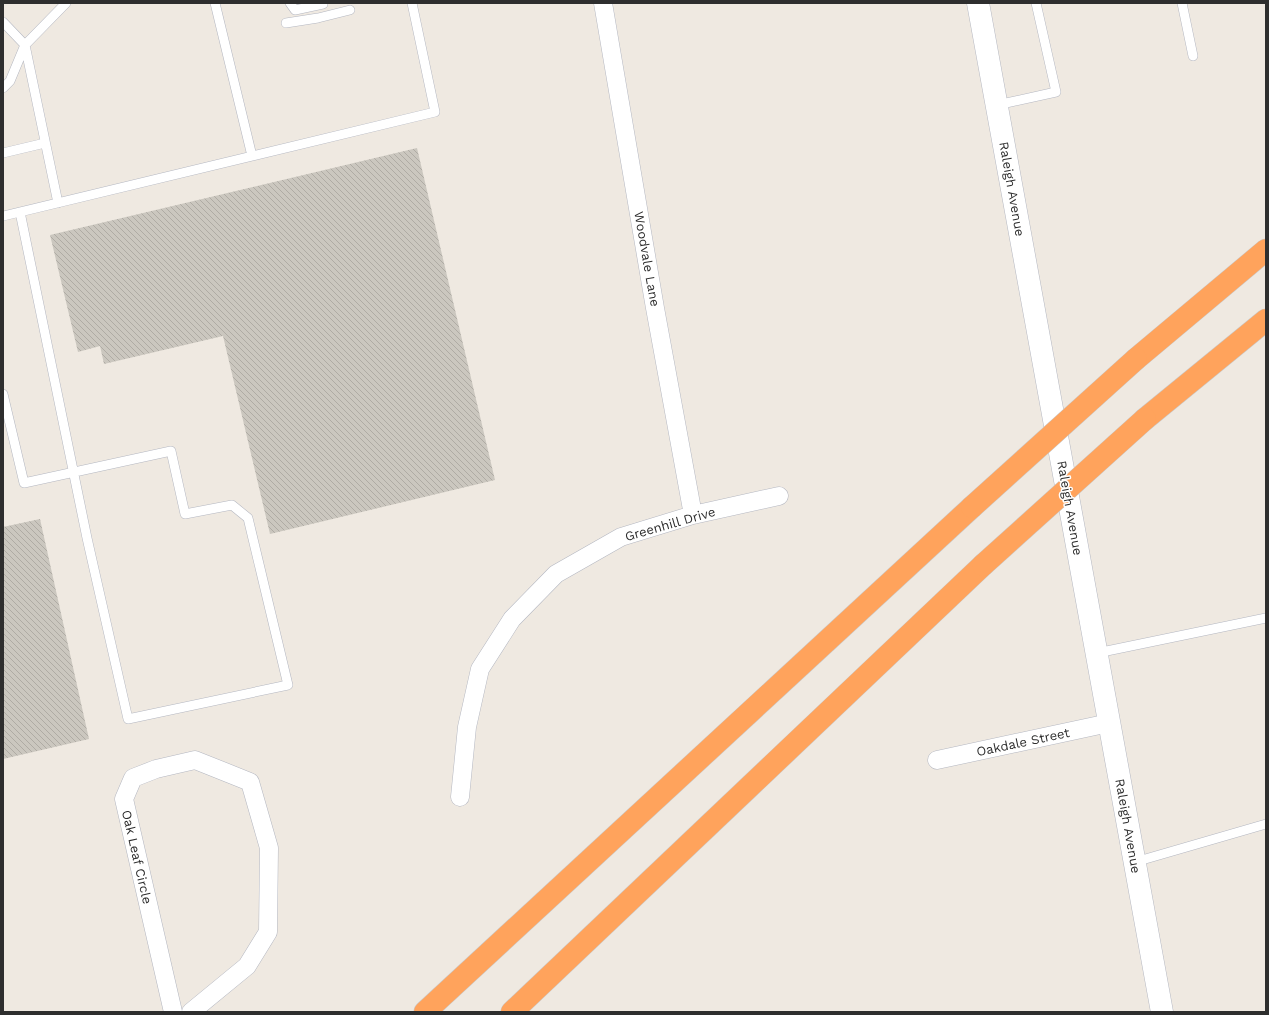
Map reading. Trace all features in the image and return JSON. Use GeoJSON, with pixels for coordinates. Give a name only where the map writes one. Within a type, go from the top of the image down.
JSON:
{"type":"FeatureCollection","features":[{"type":"Feature","properties":{"kind":"highway"},"geometry":{"type":"LineString","coordinates":[[425,1012],[972,507],[1136,359],[1266,250]]}},
{"type":"Feature","properties":{"kind":"highway"},"geometry":{"type":"LineString","coordinates":[[512,1012],[983,565],[1145,419],[1266,320]]}},
{"type":"Feature","properties":{"kind":"street","name":"Woodvale Lane"},"geometry":{"type":"LineString","coordinates":[[603,3],[655,308],[693,515]]}},
{"type":"Feature","properties":{"kind":"street","name":"Raleigh Avenue"},"geometry":{"type":"LineString","coordinates":[[978,3],[1162,1012]]}},
{"type":"Feature","properties":{"kind":"street","name":"Greenhill Drive"},"geometry":{"type":"LineString","coordinates":[[460,797],[467,727],[480,669],[512,619],[556,574],[621,537],[693,515],[779,496]]}},
{"type":"Feature","properties":{"kind":"street","name":"Oakdale Street"},"geometry":{"type":"LineString","coordinates":[[937,760],[1109,723]]}},
{"type":"Feature","properties":{"kind":"street","name":"Oak Leaf Circle"},"geometry":{"type":"LineString","coordinates":[[174,1012],[124,799],[133,778],[156,769],[195,760],[250,782],[269,848],[268,932],[247,966],[191,1012]]}},
{"type":"Feature","properties":{"kind":"lane"},"geometry":{"type":"LineString","coordinates":[[3,88],[10,81],[24,45],[66,3]]}},
{"type":"Feature","properties":{"kind":"lane"},"geometry":{"type":"LineString","coordinates":[[215,3],[252,156]]}},
{"type":"Feature","properties":{"kind":"lane"},"geometry":{"type":"LineString","coordinates":[[290,3],[295,10],[323,3]]}},
{"type":"Feature","properties":{"kind":"lane"},"geometry":{"type":"LineString","coordinates":[[3,216],[435,112],[412,3]]}},
{"type":"Feature","properties":{"kind":"lane"},"geometry":{"type":"LineString","coordinates":[[997,105],[1056,92],[1036,3]]}},
{"type":"Feature","properties":{"kind":"lane"},"geometry":{"type":"LineString","coordinates":[[1182,3],[1193,56]]}},
{"type":"Feature","properties":{"kind":"lane"},"geometry":{"type":"LineString","coordinates":[[286,24],[350,10]]}},
{"type":"Feature","properties":{"kind":"lane"},"geometry":{"type":"LineString","coordinates":[[3,22],[24,45],[58,203]]}},
{"type":"Feature","properties":{"kind":"lane"},"geometry":{"type":"LineString","coordinates":[[3,153],[45,143]]}},
{"type":"Feature","properties":{"kind":"lane"},"geometry":{"type":"LineString","coordinates":[[3,394],[24,483],[74,473],[171,451],[185,514],[232,505],[248,518],[288,685],[128,719],[87,538],[74,473],[20,212]]}},
{"type":"Feature","properties":{"kind":"lane"},"geometry":{"type":"LineString","coordinates":[[1096,653],[1266,618]]}},
{"type":"Feature","properties":{"kind":"lane"},"geometry":{"type":"LineString","coordinates":[[1135,862],[1266,824]]}},
{"type":"Feature","properties":{"kind":"building"},"geometry":{"type":"Polygon","coordinates":[[[417,148],[495,480],[270,534],[223,336],[104,364],[100,346],[78,352],[50,235],[417,148]]]}},
{"type":"Feature","properties":{"kind":"building"},"geometry":{"type":"Polygon","coordinates":[[[40,519],[89,739],[3,759],[3,527],[40,519]]]}}]}
